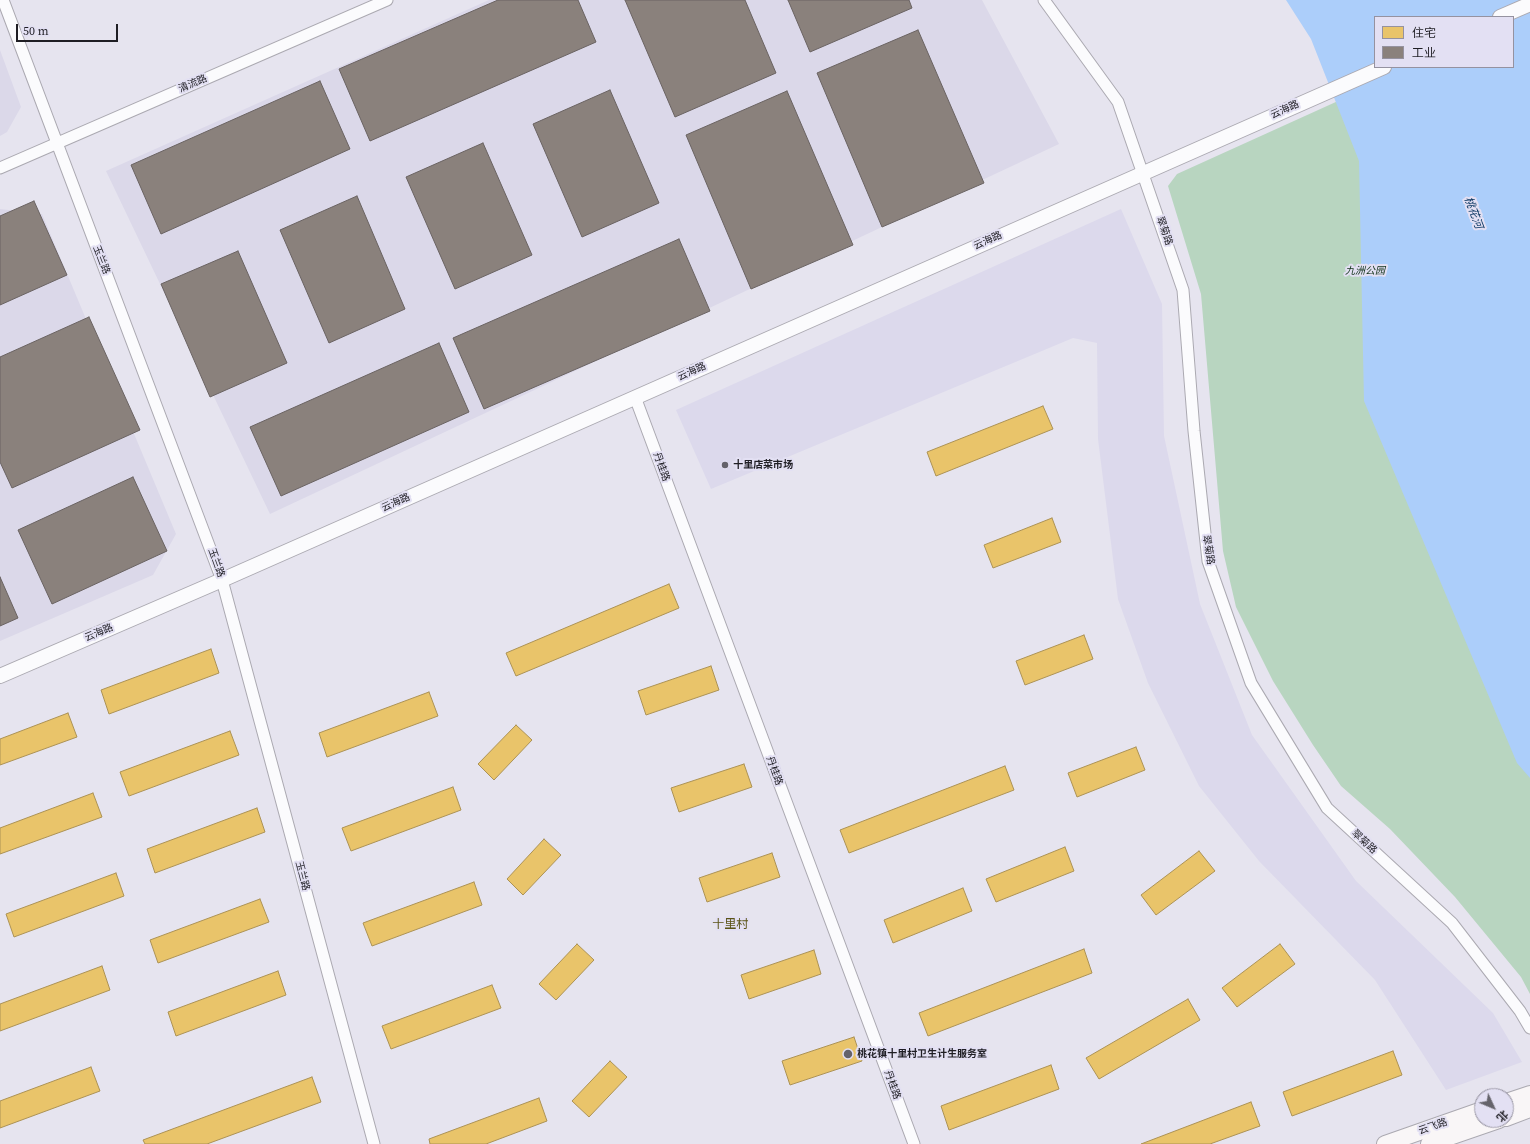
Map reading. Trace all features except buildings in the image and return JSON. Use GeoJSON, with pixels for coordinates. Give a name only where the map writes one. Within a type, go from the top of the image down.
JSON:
{"type":"FeatureCollection","features":[{"type":"Feature","properties":{"kind":"main road"},"geometry":{"type":"LineString","coordinates":[[1514,1099],[1530,1094]]}},
{"type":"Feature","properties":{"kind":"main road"},"geometry":{"type":"LineString","coordinates":[[1514,1115],[1530,1109]]}},
{"type":"Feature","properties":{"kind":"main road","name":"云飞路"},"geometry":{"type":"LineString","coordinates":[[1385,1144],[1474,1113]]}},
{"type":"Feature","properties":{"kind":"main road","name":"云飞路"},"geometry":{"type":"LineString","coordinates":[[1429,1144],[1476,1128]]}},
{"type":"Feature","properties":{"kind":"street","name":"玉兰路"},"geometry":{"type":"LineString","coordinates":[[3,0],[56,144],[222,580],[374,1144]]}},
{"type":"Feature","properties":{"kind":"street","name":"清流路"},"geometry":{"type":"LineString","coordinates":[[0,168],[387,0]]}},
{"type":"Feature","properties":{"kind":"street","name":"翠菊路"},"geometry":{"type":"LineString","coordinates":[[1044,0],[1118,102],[1144,172],[1183,290],[1194,431],[1208,562],[1251,683],[1327,808],[1452,923],[1520,1011],[1530,1028]]}},
{"type":"Feature","properties":{"kind":"street"},"geometry":{"type":"LineString","coordinates":[[1502,16],[1530,4]]}},
{"type":"Feature","properties":{"kind":"street","name":"云海路"},"geometry":{"type":"LineString","coordinates":[[0,676],[222,580],[1382,68]]}},
{"type":"Feature","properties":{"kind":"street","name":"丹桂路"},"geometry":{"type":"LineString","coordinates":[[635,397],[914,1144]]}},
{"type":"Feature","properties":{"kind":"shaded area"},"geometry":{"type":"Polygon","coordinates":[[[489,0],[982,0],[1059,144],[270,514],[106,171],[489,0]]]}},
{"type":"Feature","properties":{"kind":"shaded area"},"geometry":{"type":"Polygon","coordinates":[[[0,50],[21,107],[7,132],[0,136],[0,50]]]}},
{"type":"Feature","properties":{"kind":"shaded area"},"geometry":{"type":"Polygon","coordinates":[[[0,209],[42,214],[176,534],[153,575],[0,641],[0,209]]]}},
{"type":"Feature","properties":{"kind":"shaded area"},"geometry":{"type":"Polygon","coordinates":[[[1121,209],[1162,304],[1164,436],[1200,604],[1252,735],[1356,881],[1493,1013],[1522,1062],[1446,1090],[1375,980],[1259,861],[1199,786],[1148,683],[1118,599],[1098,439],[1097,343],[1073,338],[711,489],[676,410],[1121,209]]]}},
{"type":"Feature","properties":{"kind":"green space","name":"九洲公园"},"geometry":{"type":"Polygon","coordinates":[[[1530,14],[1530,994],[1521,977],[1455,897],[1390,829],[1341,786],[1313,745],[1273,681],[1236,607],[1223,551],[1201,294],[1168,186],[1177,174],[1411,68],[1514,68],[1530,14]]]}},
{"type":"Feature","properties":{"kind":"water","name":"桃花河"},"geometry":{"type":"Polygon","coordinates":[[[1286,0],[1528,0],[1530,3],[1530,778],[1517,763],[1364,401],[1359,161],[1311,39],[1286,0]]]}},
{"type":"Feature","properties":{"kind":"place","name":"十里店菜市场"},"geometry":{"type":"Point","coordinates":[725,465]}},
{"type":"Feature","properties":{"kind":"place","name":"桃花镇十里村卫生计生服务室"},"geometry":{"type":"Point","coordinates":[848,1054]}},
{"type":"Feature","properties":{"kind":"district","name":"十里村"},"geometry":{"type":"Point","coordinates":[730,925]}}]}
